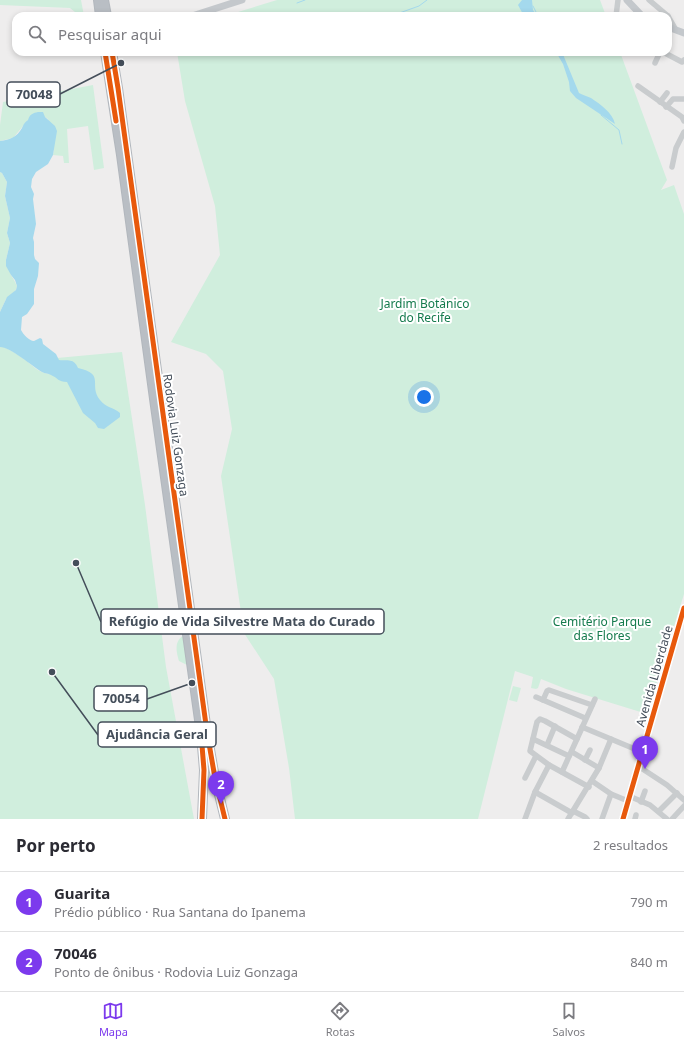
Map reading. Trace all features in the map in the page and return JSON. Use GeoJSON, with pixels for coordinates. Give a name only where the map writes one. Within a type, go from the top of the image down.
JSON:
{"type":"FeatureCollection","features":[{"type":"Feature","properties":{"kind":"highway"},"geometry":{"type":"LineString","coordinates":[[98,0],[100,12]]}},
{"type":"Feature","properties":{"kind":"highway"},"geometry":{"type":"LineString","coordinates":[[104,0],[106,12]]}},
{"type":"Feature","properties":{"kind":"highway","name":"Rodovia Luiz Gonzaga"},"geometry":{"type":"LineString","coordinates":[[106,56],[121,155],[154,406],[201,734],[204,770],[202,819]]}},
{"type":"Feature","properties":{"kind":"highway","name":"Rodovia Luiz Gonzaga"},"geometry":{"type":"LineString","coordinates":[[113,56],[207,732],[215,778],[225,819]]}},
{"type":"Feature","properties":{"kind":"main road"},"geometry":{"type":"LineString","coordinates":[[204,12],[242,0]]}},
{"type":"Feature","properties":{"kind":"main road"},"geometry":{"type":"LineString","coordinates":[[627,0],[636,12]]}},
{"type":"Feature","properties":{"kind":"main road"},"geometry":{"type":"LineString","coordinates":[[672,30],[684,33]]}},
{"type":"Feature","properties":{"kind":"main road","name":"Avenida Liberdade"},"geometry":{"type":"LineString","coordinates":[[624,819],[642,752],[682,621],[684,608]]}},
{"type":"Feature","properties":{"kind":"street"},"geometry":{"type":"LineString","coordinates":[[616,12],[618,0]]}},
{"type":"Feature","properties":{"kind":"street"},"geometry":{"type":"LineString","coordinates":[[649,0],[663,12]]}},
{"type":"Feature","properties":{"kind":"street"},"geometry":{"type":"LineString","coordinates":[[655,63],[658,56]]}},
{"type":"Feature","properties":{"kind":"street"},"geometry":{"type":"LineString","coordinates":[[671,56],[682,62],[684,60]]}},
{"type":"Feature","properties":{"kind":"street"},"geometry":{"type":"LineString","coordinates":[[638,86],[682,117],[684,121]]}},
{"type":"Feature","properties":{"kind":"street"},"geometry":{"type":"LineString","coordinates":[[660,102],[667,92]]}},
{"type":"Feature","properties":{"kind":"street"},"geometry":{"type":"LineString","coordinates":[[666,107],[673,99],[684,99]]}},
{"type":"Feature","properties":{"kind":"street"},"geometry":{"type":"LineString","coordinates":[[672,167],[676,148],[684,132]]}},
{"type":"Feature","properties":{"kind":"street"},"geometry":{"type":"LineString","coordinates":[[542,700],[548,690],[552,690],[592,705]]}},
{"type":"Feature","properties":{"kind":"street"},"geometry":{"type":"LineString","coordinates":[[536,697],[586,718]]}},
{"type":"Feature","properties":{"kind":"street"},"geometry":{"type":"LineString","coordinates":[[562,772],[595,699]]}},
{"type":"Feature","properties":{"kind":"street"},"geometry":{"type":"LineString","coordinates":[[577,739],[542,719],[538,720],[530,751],[549,765],[562,772],[611,794],[650,805],[667,819]]}},
{"type":"Feature","properties":{"kind":"street"},"geometry":{"type":"LineString","coordinates":[[547,745],[555,726]]}},
{"type":"Feature","properties":{"kind":"street"},"geometry":{"type":"LineString","coordinates":[[582,727],[642,752]]}},
{"type":"Feature","properties":{"kind":"street"},"geometry":{"type":"LineString","coordinates":[[533,739],[585,760],[599,768]]}},
{"type":"Feature","properties":{"kind":"street"},"geometry":{"type":"LineString","coordinates":[[568,819],[599,768],[611,739]]}},
{"type":"Feature","properties":{"kind":"street"},"geometry":{"type":"LineString","coordinates":[[585,760],[590,750]]}},
{"type":"Feature","properties":{"kind":"street"},"geometry":{"type":"LineString","coordinates":[[525,778],[536,756]]}},
{"type":"Feature","properties":{"kind":"street"},"geometry":{"type":"LineString","coordinates":[[526,819],[535,792],[549,765]]}},
{"type":"Feature","properties":{"kind":"street"},"geometry":{"type":"LineString","coordinates":[[638,766],[677,793],[684,800]]}},
{"type":"Feature","properties":{"kind":"street"},"geometry":{"type":"LineString","coordinates":[[641,802],[645,791]]}},
{"type":"Feature","properties":{"kind":"street"},"geometry":{"type":"LineString","coordinates":[[535,792],[573,812],[586,817],[586,819]]}},
{"type":"Feature","properties":{"kind":"street"},"geometry":{"type":"LineString","coordinates":[[659,812],[677,793]]}},
{"type":"Feature","properties":{"kind":"street"},"geometry":{"type":"LineString","coordinates":[[602,819],[611,794]]}},
{"type":"Feature","properties":{"kind":"street"},"geometry":{"type":"LineString","coordinates":[[672,819],[684,806]]}},
{"type":"Feature","properties":{"kind":"green space"},"geometry":{"type":"Polygon","coordinates":[[[0,0],[81,0],[83,12],[75,12],[70,8],[0,5],[0,0]]]}},
{"type":"Feature","properties":{"kind":"green space"},"geometry":{"type":"Polygon","coordinates":[[[277,0],[600,0],[604,12],[238,12],[277,0]]]}},
{"type":"Feature","properties":{"kind":"green space","name":"Jardim Botânico do Recife"},"geometry":{"type":"Polygon","coordinates":[[[178,56],[621,56],[667,180],[661,190],[674,185],[684,214],[684,594],[647,714],[566,689],[541,679],[538,688],[531,688],[533,677],[515,671],[478,819],[295,819],[289,768],[274,679],[244,633],[221,476],[232,429],[223,371],[206,354],[171,342],[220,255],[215,206],[185,101],[178,56]]]}},
{"type":"Feature","properties":{"kind":"green space"},"geometry":{"type":"Polygon","coordinates":[[[93,85],[104,168],[94,170],[88,126],[67,129],[69,163],[64,163],[63,156],[53,155],[54,149],[48,119],[45,117],[28,120],[13,138],[0,141],[0,125],[3,102],[93,85]]]}},
{"type":"Feature","properties":{"kind":"green space"},"geometry":{"type":"Polygon","coordinates":[[[0,172],[7,182],[5,196],[10,218],[7,233],[10,243],[6,260],[11,275],[17,286],[16,290],[6,299],[0,312],[0,172]]]}},
{"type":"Feature","properties":{"kind":"green space"},"geometry":{"type":"Polygon","coordinates":[[[1,346],[10,350],[39,370],[49,374],[57,358],[122,352],[145,505],[166,667],[194,819],[0,819],[1,346]]]}},
{"type":"Feature","properties":{"kind":"green space"},"geometry":{"type":"Polygon","coordinates":[[[184,635],[189,666],[179,661],[177,654],[177,643],[184,635]]]}},
{"type":"Feature","properties":{"kind":"green space"},"geometry":{"type":"Polygon","coordinates":[[[513,686],[521,688],[517,702],[509,700],[513,686]]]}},
{"type":"Feature","properties":{"kind":"water"},"geometry":{"type":"Polygon","coordinates":[[[522,0],[532,0],[534,12],[522,12],[518,5],[522,0]]]}},
{"type":"Feature","properties":{"kind":"water"},"geometry":{"type":"Polygon","coordinates":[[[558,56],[564,56],[579,93],[591,98],[602,106],[612,116],[615,124],[576,98],[570,91],[569,82],[563,64],[558,56]]]}},
{"type":"Feature","properties":{"kind":"water"},"geometry":{"type":"Polygon","coordinates":[[[38,112],[43,112],[45,117],[55,126],[57,131],[53,155],[48,164],[36,172],[32,179],[31,187],[34,194],[33,199],[36,224],[33,238],[34,255],[35,259],[39,263],[38,276],[34,289],[34,304],[27,314],[22,317],[21,330],[26,337],[32,341],[40,338],[42,339],[43,344],[56,354],[59,360],[73,361],[78,368],[92,373],[95,381],[95,390],[100,400],[105,405],[120,413],[120,417],[104,429],[98,428],[95,423],[83,413],[67,382],[62,381],[50,374],[43,373],[15,353],[0,347],[0,312],[7,297],[16,290],[17,286],[6,266],[10,243],[7,233],[10,218],[5,196],[7,182],[0,172],[0,141],[10,139],[15,136],[31,115],[38,112]]]}},
{"type":"Feature","properties":{"kind":"waterway"},"geometry":{"type":"LineString","coordinates":[[297,3],[305,0]]}},
{"type":"Feature","properties":{"kind":"waterway"},"geometry":{"type":"LineString","coordinates":[[402,12],[419,6],[427,0]]}},
{"type":"Feature","properties":{"kind":"waterway"},"geometry":{"type":"LineString","coordinates":[[533,6],[536,12]]}},
{"type":"Feature","properties":{"kind":"waterway"},"geometry":{"type":"LineString","coordinates":[[601,115],[619,130],[622,144]]}},
{"type":"Feature","properties":{"kind":"cycle path"},"geometry":{"type":"LineString","coordinates":[[106,56],[116,121]]}},
{"type":"Feature","properties":{"kind":"cycle path"},"geometry":{"type":"LineString","coordinates":[[113,56],[207,732],[215,778],[225,819]]}},
{"type":"Feature","properties":{"kind":"cycle path"},"geometry":{"type":"LineString","coordinates":[[623,819],[684,608]]}},
{"type":"Feature","properties":{"kind":"cycle path"},"geometry":{"type":"LineString","coordinates":[[201,733],[204,770],[202,819]]}},
{"type":"Feature","properties":{"kind":"place","name":"70048"},"geometry":{"type":"Point","coordinates":[121,63]}},
{"type":"Feature","properties":{"kind":"place","name":"Refúgio de Vida Silvestre Mata do Curado"},"geometry":{"type":"Point","coordinates":[76,563]}},
{"type":"Feature","properties":{"kind":"place","name":"Ajudância Geral"},"geometry":{"type":"Point","coordinates":[52,672]}},
{"type":"Feature","properties":{"kind":"place","name":"70054"},"geometry":{"type":"Point","coordinates":[192,683]}},
{"type":"Feature","properties":{"kind":"place","name":"Guarita"},"geometry":{"type":"Point","coordinates":[645,769]}},
{"type":"Feature","properties":{"kind":"place","name":"70046"},"geometry":{"type":"Point","coordinates":[221,804]}},
{"type":"Feature","properties":{"kind":"park label","name":"Cemitério Parque das Flores"},"geometry":{"type":"Point","coordinates":[602,628]}}]}
